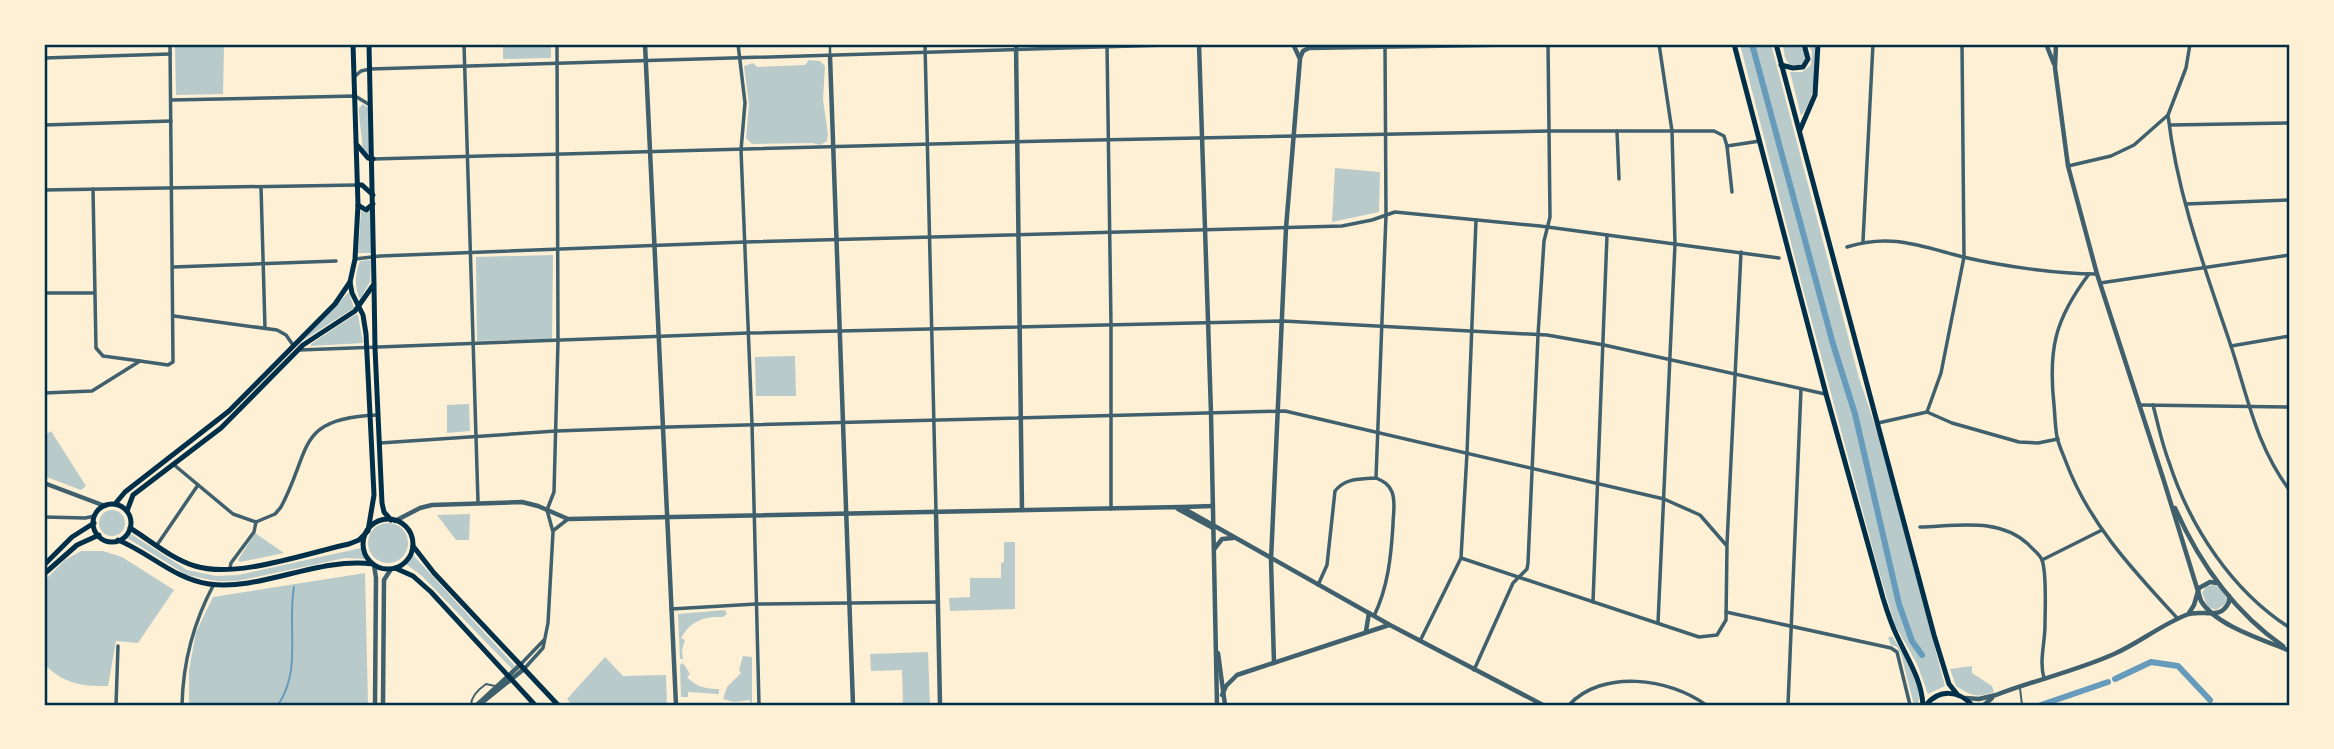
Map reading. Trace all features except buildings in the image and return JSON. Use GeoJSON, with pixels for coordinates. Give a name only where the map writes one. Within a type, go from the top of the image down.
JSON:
{"type":"FeatureCollection","features":[{"type":"Feature","properties":{"kind":"main road"},"geometry":{"type":"LineString","coordinates":[[127,511],[133,495],[229,411],[295,348],[335,304],[350,282],[355,259],[358,205],[353,44]]}},
{"type":"Feature","properties":{"kind":"main road"},"geometry":{"type":"LineString","coordinates":[[369,44],[375,348],[384,512],[409,531],[413,546],[434,573],[558,705]]}},
{"type":"Feature","properties":{"kind":"main road"},"geometry":{"type":"LineString","coordinates":[[1734,44],[1883,598],[1892,626],[1916,671],[1924,705]]}},
{"type":"Feature","properties":{"kind":"main road"},"geometry":{"type":"LineString","coordinates":[[1776,44],[1934,635],[1949,684],[1972,705]]}},
{"type":"Feature","properties":{"kind":"main road"},"geometry":{"type":"LineString","coordinates":[[1782,65],[1803,67],[1808,58],[1804,44]]}},
{"type":"Feature","properties":{"kind":"main road"},"geometry":{"type":"LineString","coordinates":[[1800,130],[1815,95],[1818,44]]}},
{"type":"Feature","properties":{"kind":"main road"},"geometry":{"type":"LineString","coordinates":[[357,145],[368,159],[373,159]]}},
{"type":"Feature","properties":{"kind":"main road"},"geometry":{"type":"LineString","coordinates":[[357,185],[362,185],[373,195]]}},
{"type":"Feature","properties":{"kind":"main road"},"geometry":{"type":"LineString","coordinates":[[358,205],[366,210],[373,204]]}},
{"type":"Feature","properties":{"kind":"main road"},"geometry":{"type":"LineString","coordinates":[[350,282],[365,324],[374,495],[364,539],[365,553],[373,564]]}},
{"type":"Feature","properties":{"kind":"main road"},"geometry":{"type":"LineString","coordinates":[[295,348],[359,308],[374,284]]}},
{"type":"Feature","properties":{"kind":"main road"},"geometry":{"type":"LineString","coordinates":[[44,565],[105,506],[115,504],[125,492],[171,462]]}},
{"type":"Feature","properties":{"kind":"main road"},"geometry":{"type":"LineString","coordinates":[[94,519],[99,536],[108,541],[126,536],[130,528],[130,517],[127,511],[115,504]]}},
{"type":"Feature","properties":{"kind":"main road"},"geometry":{"type":"LineString","coordinates":[[130,528],[193,566],[230,570],[349,544],[359,540],[379,521],[393,520]]}},
{"type":"Feature","properties":{"kind":"main road"},"geometry":{"type":"LineString","coordinates":[[44,574],[77,545],[99,536]]}},
{"type":"Feature","properties":{"kind":"main road"},"geometry":{"type":"LineString","coordinates":[[118,540],[179,576],[214,584],[242,583],[347,562],[373,564],[413,576],[535,705]]}},
{"type":"Feature","properties":{"kind":"main road"},"geometry":{"type":"LineString","coordinates":[[393,569],[410,558],[413,546]]}},
{"type":"Feature","properties":{"kind":"main road"},"geometry":{"type":"LineString","coordinates":[[1924,705],[1941,694],[1957,694]]}},
{"type":"Feature","properties":{"kind":"street"},"geometry":{"type":"LineString","coordinates":[[93,189],[97,352],[103,356],[172,364],[174,316],[170,44]]}},
{"type":"Feature","properties":{"kind":"street"},"geometry":{"type":"LineString","coordinates":[[464,44],[478,502]]}},
{"type":"Feature","properties":{"kind":"street"},"geometry":{"type":"LineString","coordinates":[[478,705],[522,667],[544,640],[549,615],[553,532],[547,510],[554,492],[558,341],[557,44]]}},
{"type":"Feature","properties":{"kind":"street"},"geometry":{"type":"LineString","coordinates":[[645,44],[676,705]]}},
{"type":"Feature","properties":{"kind":"street"},"geometry":{"type":"LineString","coordinates":[[738,44],[745,103],[741,150],[752,424],[759,705]]}},
{"type":"Feature","properties":{"kind":"street"},"geometry":{"type":"LineString","coordinates":[[830,44],[853,705]]}},
{"type":"Feature","properties":{"kind":"street"},"geometry":{"type":"LineString","coordinates":[[925,44],[940,705]]}},
{"type":"Feature","properties":{"kind":"street"},"geometry":{"type":"LineString","coordinates":[[1199,44],[1217,705]]}},
{"type":"Feature","properties":{"kind":"street"},"geometry":{"type":"LineString","coordinates":[[354,77],[361,71],[370,69],[830,56],[1016,46],[1223,44]]}},
{"type":"Feature","properties":{"kind":"street"},"geometry":{"type":"LineString","coordinates":[[1293,44],[1300,59]]}},
{"type":"Feature","properties":{"kind":"street"},"geometry":{"type":"LineString","coordinates":[[1274,663],[1271,560],[1286,228],[1300,59],[1305,49],[1336,46],[1548,44],[1550,217],[1544,242],[1538,335],[1528,563],[1527,569],[1513,583],[1474,670]]}},
{"type":"Feature","properties":{"kind":"street"},"geometry":{"type":"LineString","coordinates":[[1658,623],[1675,244],[1672,131],[1659,44]]}},
{"type":"Feature","properties":{"kind":"street"},"geometry":{"type":"LineString","coordinates":[[1863,242],[1873,44]]}},
{"type":"Feature","properties":{"kind":"street"},"geometry":{"type":"LineString","coordinates":[[1927,412],[1941,373],[1964,257],[1962,44]]}},
{"type":"Feature","properties":{"kind":"street"},"geometry":{"type":"LineString","coordinates":[[2046,44],[2055,68]]}},
{"type":"Feature","properties":{"kind":"street"},"geometry":{"type":"LineString","coordinates":[[2056,44],[2055,68],[2068,166],[2096,274],[2172,501],[2196,552],[2228,596],[2265,633],[2290,651]]}},
{"type":"Feature","properties":{"kind":"street"},"geometry":{"type":"LineString","coordinates":[[2068,166],[2111,156],[2134,145],[2168,115],[2186,68],[2190,44]]}},
{"type":"Feature","properties":{"kind":"street"},"geometry":{"type":"LineString","coordinates":[[1107,45],[1111,509]]}},
{"type":"Feature","properties":{"kind":"street"},"geometry":{"type":"LineString","coordinates":[[1016,46],[1022,510]]}},
{"type":"Feature","properties":{"kind":"street"},"geometry":{"type":"LineString","coordinates":[[1376,478],[1386,215],[1385,46]]}},
{"type":"Feature","properties":{"kind":"street"},"geometry":{"type":"LineString","coordinates":[[44,58],[170,54]]}},
{"type":"Feature","properties":{"kind":"street"},"geometry":{"type":"LineString","coordinates":[[171,100],[355,96],[370,105]]}},
{"type":"Feature","properties":{"kind":"street"},"geometry":{"type":"LineString","coordinates":[[2168,115],[2186,204],[2203,266],[2231,346],[2257,434],[2290,491]]}},
{"type":"Feature","properties":{"kind":"street"},"geometry":{"type":"LineString","coordinates":[[44,125],[171,121]]}},
{"type":"Feature","properties":{"kind":"street"},"geometry":{"type":"LineString","coordinates":[[2170,125],[2290,123]]}},
{"type":"Feature","properties":{"kind":"street"},"geometry":{"type":"LineString","coordinates":[[1617,131],[1619,179]]}},
{"type":"Feature","properties":{"kind":"street"},"geometry":{"type":"LineString","coordinates":[[373,159],[1295,136],[1717,131],[1724,136],[1727,146],[1732,192]]}},
{"type":"Feature","properties":{"kind":"street"},"geometry":{"type":"LineString","coordinates":[[1727,146],[1760,141]]}},
{"type":"Feature","properties":{"kind":"street"},"geometry":{"type":"LineString","coordinates":[[44,190],[357,185]]}},
{"type":"Feature","properties":{"kind":"street"},"geometry":{"type":"LineString","coordinates":[[261,187],[265,328]]}},
{"type":"Feature","properties":{"kind":"street"},"geometry":{"type":"LineString","coordinates":[[2186,204],[2290,200]]}},
{"type":"Feature","properties":{"kind":"street"},"geometry":{"type":"LineString","coordinates":[[355,259],[375,256],[745,242],[1286,228],[1352,225],[1395,212],[1548,227],[1779,258]]}},
{"type":"Feature","properties":{"kind":"street"},"geometry":{"type":"LineString","coordinates":[[1420,641],[1461,558],[1476,220]]}},
{"type":"Feature","properties":{"kind":"street"},"geometry":{"type":"LineString","coordinates":[[1593,601],[1607,235]]}},
{"type":"Feature","properties":{"kind":"street"},"geometry":{"type":"LineString","coordinates":[[1847,247],[1863,242],[1900,240],[1964,257],[2096,274]]}},
{"type":"Feature","properties":{"kind":"street"},"geometry":{"type":"LineString","coordinates":[[1461,558],[1699,637],[1709,638],[1720,632],[1727,612],[1727,546],[1741,253]]}},
{"type":"Feature","properties":{"kind":"street"},"geometry":{"type":"LineString","coordinates":[[2099,283],[2290,255]]}},
{"type":"Feature","properties":{"kind":"street"},"geometry":{"type":"LineString","coordinates":[[173,267],[336,261]]}},
{"type":"Feature","properties":{"kind":"street"},"geometry":{"type":"LineString","coordinates":[[2089,274],[2065,311],[2053,343],[2051,380],[2057,439],[2075,486],[2102,530],[2121,556],[2178,619]]}},
{"type":"Feature","properties":{"kind":"street"},"geometry":{"type":"LineString","coordinates":[[44,293],[95,293]]}},
{"type":"Feature","properties":{"kind":"street"},"geometry":{"type":"LineString","coordinates":[[174,316],[281,332],[295,348],[367,349],[748,333],[1283,321],[1538,335],[1604,345],[1826,394]]}},
{"type":"Feature","properties":{"kind":"street"},"geometry":{"type":"LineString","coordinates":[[2231,346],[2290,336]]}},
{"type":"Feature","properties":{"kind":"street"},"geometry":{"type":"LineString","coordinates":[[44,393],[92,391],[140,361]]}},
{"type":"Feature","properties":{"kind":"street"},"geometry":{"type":"LineString","coordinates":[[1788,705],[1801,389]]}},
{"type":"Feature","properties":{"kind":"street"},"geometry":{"type":"LineString","coordinates":[[2140,405],[2290,407]]}},
{"type":"Feature","properties":{"kind":"street"},"geometry":{"type":"LineString","coordinates":[[2153,405],[2169,464],[2200,531],[2237,582],[2290,628]]}},
{"type":"Feature","properties":{"kind":"street"},"geometry":{"type":"LineString","coordinates":[[379,443],[556,431],[752,424],[1285,411],[1664,499],[1700,515],[1727,546]]}},
{"type":"Feature","properties":{"kind":"street"},"geometry":{"type":"LineString","coordinates":[[1878,423],[1927,412],[1952,423],[2019,442],[2038,443],[2057,439]]}},
{"type":"Feature","properties":{"kind":"street"},"geometry":{"type":"LineString","coordinates":[[171,462],[233,514],[257,522],[275,514],[281,506],[304,448],[314,435],[337,420],[378,415]]}},
{"type":"Feature","properties":{"kind":"street"},"geometry":{"type":"LineString","coordinates":[[1318,585],[1327,565],[1335,491],[1340,484],[1349,480],[1376,478],[1389,486],[1394,501],[1390,566],[1366,632]]}},
{"type":"Feature","properties":{"kind":"street"},"geometry":{"type":"LineString","coordinates":[[2164,478],[2205,608],[2238,629],[2290,651]]}},
{"type":"Feature","properties":{"kind":"street"},"geometry":{"type":"LineString","coordinates":[[44,483],[105,506]]}},
{"type":"Feature","properties":{"kind":"street"},"geometry":{"type":"LineString","coordinates":[[158,545],[198,485]]}},
{"type":"Feature","properties":{"kind":"street"},"geometry":{"type":"LineString","coordinates":[[393,520],[426,506],[478,502],[522,502],[569,519],[1213,506]]}},
{"type":"Feature","properties":{"kind":"street"},"geometry":{"type":"LineString","coordinates":[[1178,508],[1371,615],[1543,705]]}},
{"type":"Feature","properties":{"kind":"street"},"geometry":{"type":"LineString","coordinates":[[44,517],[94,519]]}},
{"type":"Feature","properties":{"kind":"street"},"geometry":{"type":"LineString","coordinates":[[553,532],[569,519]]}},
{"type":"Feature","properties":{"kind":"street"},"geometry":{"type":"LineString","coordinates":[[230,570],[231,563],[254,532],[257,522]]}},
{"type":"Feature","properties":{"kind":"street"},"geometry":{"type":"LineString","coordinates":[[1920,527],[1998,527],[2021,538],[2042,560],[2045,606],[2041,668],[2044,679]]}},
{"type":"Feature","properties":{"kind":"street"},"geometry":{"type":"LineString","coordinates":[[2042,560],[2102,530]]}},
{"type":"Feature","properties":{"kind":"street"},"geometry":{"type":"LineString","coordinates":[[1214,550],[1220,540],[1233,538]]}},
{"type":"Feature","properties":{"kind":"street"},"geometry":{"type":"LineString","coordinates":[[373,564],[376,578],[375,705]]}},
{"type":"Feature","properties":{"kind":"street"},"geometry":{"type":"LineString","coordinates":[[383,705],[384,580],[393,569]]}},
{"type":"Feature","properties":{"kind":"street"},"geometry":{"type":"LineString","coordinates":[[2188,614],[2198,590],[2210,582],[2219,584]]}},
{"type":"Feature","properties":{"kind":"street"},"geometry":{"type":"LineString","coordinates":[[182,705],[183,671],[191,638],[202,605],[214,584]]}},
{"type":"Feature","properties":{"kind":"street"},"geometry":{"type":"LineString","coordinates":[[1965,698],[1979,699],[1996,695],[2114,654],[2188,614],[2213,614],[2227,608],[2230,602],[2228,596]]}},
{"type":"Feature","properties":{"kind":"street"},"geometry":{"type":"LineString","coordinates":[[671,609],[756,604],[938,602]]}},
{"type":"Feature","properties":{"kind":"street"},"geometry":{"type":"LineString","coordinates":[[1727,612],[1895,650],[1910,705]]}},
{"type":"Feature","properties":{"kind":"street"},"geometry":{"type":"LineString","coordinates":[[1222,695],[1226,686],[1237,675],[1390,625]]}},
{"type":"Feature","properties":{"kind":"street"},"geometry":{"type":"LineString","coordinates":[[376,644],[383,644]]}},
{"type":"Feature","properties":{"kind":"street"},"geometry":{"type":"LineString","coordinates":[[116,705],[118,646]]}},
{"type":"Feature","properties":{"kind":"street"},"geometry":{"type":"LineString","coordinates":[[1217,652],[1224,705]]}},
{"type":"Feature","properties":{"kind":"street"},"geometry":{"type":"LineString","coordinates":[[478,705],[496,686],[510,678]]}},
{"type":"Feature","properties":{"kind":"street"},"geometry":{"type":"LineString","coordinates":[[1569,705],[1595,687],[1623,682],[1667,687],[1681,691],[1706,705]]}},
{"type":"Feature","properties":{"kind":"street"},"geometry":{"type":"LineString","coordinates":[[1984,705],[1996,695]]}},
{"type":"Feature","properties":{"kind":"lane"},"geometry":{"type":"LineString","coordinates":[[471,705],[471,700],[486,684],[496,686]]}},
{"type":"Feature","properties":{"kind":"lane"},"geometry":{"type":"LineString","coordinates":[[2019,687],[2022,705]]}},
{"type":"Feature","properties":{"kind":"shaded area"},"geometry":{"type":"Polygon","coordinates":[[[175,44],[224,44],[223,94],[176,95],[175,44]]]}},
{"type":"Feature","properties":{"kind":"shaded area"},"geometry":{"type":"Polygon","coordinates":[[[503,44],[551,44],[551,58],[503,59],[503,44]]]}},
{"type":"Feature","properties":{"kind":"shaded area"},"geometry":{"type":"Polygon","coordinates":[[[1740,44],[1771,44],[1859,378],[1879,437],[1945,686],[1928,694],[1917,664],[1895,625],[1878,568],[1740,44]]]}},
{"type":"Feature","properties":{"kind":"shaded area"},"geometry":{"type":"Polygon","coordinates":[[[1783,44],[1800,44],[1806,55],[1805,61],[1798,66],[1789,64],[1785,58],[1783,44]]]}},
{"type":"Feature","properties":{"kind":"shaded area"},"geometry":{"type":"Polygon","coordinates":[[[1808,44],[1815,44],[1814,82],[1810,100],[1801,116],[1790,72],[1802,72],[1811,65],[1812,52],[1808,44]]]}},
{"type":"Feature","properties":{"kind":"shaded area"},"geometry":{"type":"Polygon","coordinates":[[[809,60],[820,61],[825,66],[823,100],[827,141],[820,145],[752,144],[746,138],[749,105],[744,66],[753,63],[757,67],[805,65],[809,60]]]}},
{"type":"Feature","properties":{"kind":"shaded area"},"geometry":{"type":"Polygon","coordinates":[[[363,104],[368,108],[369,155],[363,151],[359,108],[363,104]]]}},
{"type":"Feature","properties":{"kind":"shaded area"},"geometry":{"type":"Polygon","coordinates":[[[1335,168],[1380,172],[1379,212],[1332,222],[1335,168]]]}},
{"type":"Feature","properties":{"kind":"shaded area"},"geometry":{"type":"Polygon","coordinates":[[[370,210],[372,253],[358,253],[361,211],[365,213],[370,210]]]}},
{"type":"Feature","properties":{"kind":"shaded area"},"geometry":{"type":"Polygon","coordinates":[[[553,255],[552,339],[477,341],[476,257],[553,255]]]}},
{"type":"Feature","properties":{"kind":"shaded area"},"geometry":{"type":"Polygon","coordinates":[[[371,260],[370,282],[360,299],[356,285],[358,266],[360,261],[371,260]]]}},
{"type":"Feature","properties":{"kind":"shaded area"},"geometry":{"type":"Polygon","coordinates":[[[348,293],[354,308],[302,341],[348,293]]]}},
{"type":"Feature","properties":{"kind":"shaded area"},"geometry":{"type":"Polygon","coordinates":[[[356,314],[363,343],[311,346],[311,344],[356,314]]]}},
{"type":"Feature","properties":{"kind":"shaded area"},"geometry":{"type":"Polygon","coordinates":[[[795,356],[796,396],[756,396],[755,357],[795,356]]]}},
{"type":"Feature","properties":{"kind":"shaded area"},"geometry":{"type":"Polygon","coordinates":[[[469,404],[470,431],[447,433],[447,405],[469,404]]]}},
{"type":"Feature","properties":{"kind":"shaded area"},"geometry":{"type":"Polygon","coordinates":[[[51,431],[86,486],[81,490],[44,476],[44,436],[51,431]]]}},
{"type":"Feature","properties":{"kind":"shaded area"},"geometry":{"type":"Polygon","coordinates":[[[112,510],[121,514],[125,523],[121,532],[112,536],[103,532],[99,523],[103,514],[112,510]]]}},
{"type":"Feature","properties":{"kind":"shaded area"},"geometry":{"type":"Polygon","coordinates":[[[470,514],[469,540],[456,540],[437,515],[470,514]]]}},
{"type":"Feature","properties":{"kind":"shaded area"},"geometry":{"type":"Polygon","coordinates":[[[388,523],[396,524],[402,529],[407,535],[407,551],[402,557],[396,562],[388,563],[380,562],[374,557],[369,551],[368,543],[369,535],[374,529],[380,524],[388,523]]]}},
{"type":"Feature","properties":{"kind":"shaded area"},"geometry":{"type":"Polygon","coordinates":[[[255,533],[284,553],[240,562],[238,560],[255,533]]]}},
{"type":"Feature","properties":{"kind":"shaded area"},"geometry":{"type":"Polygon","coordinates":[[[131,534],[187,570],[216,576],[238,575],[361,548],[365,559],[345,558],[237,581],[216,581],[187,575],[127,538],[131,534]]]}},
{"type":"Feature","properties":{"kind":"shaded area"},"geometry":{"type":"Polygon","coordinates":[[[1004,542],[1015,542],[1015,609],[950,611],[949,598],[970,597],[970,578],[1001,578],[1004,542]]]}},
{"type":"Feature","properties":{"kind":"shaded area"},"geometry":{"type":"Polygon","coordinates":[[[81,551],[103,551],[122,557],[174,590],[138,643],[116,641],[108,686],[66,680],[44,664],[44,581],[65,560],[81,551]]]}},
{"type":"Feature","properties":{"kind":"shaded area"},"geometry":{"type":"Polygon","coordinates":[[[413,555],[515,666],[512,669],[422,576],[406,564],[413,555]]]}},
{"type":"Feature","properties":{"kind":"shaded area"},"geometry":{"type":"Polygon","coordinates":[[[365,573],[368,705],[189,705],[189,670],[196,632],[213,597],[365,573]]]}},
{"type":"Feature","properties":{"kind":"shaded area"},"geometry":{"type":"Polygon","coordinates":[[[2214,585],[2225,595],[2227,603],[2216,610],[2208,607],[2202,593],[2206,586],[2214,585]]]}},
{"type":"Feature","properties":{"kind":"shaded area"},"geometry":{"type":"Polygon","coordinates":[[[725,610],[727,614],[723,617],[710,617],[689,627],[681,638],[685,640],[683,659],[680,659],[678,614],[725,610]]]}},
{"type":"Feature","properties":{"kind":"shaded area"},"geometry":{"type":"Polygon","coordinates":[[[1892,636],[1915,678],[1918,705],[1914,705],[1901,654],[1888,638],[1892,636]]]}},
{"type":"Feature","properties":{"kind":"shaded area"},"geometry":{"type":"Polygon","coordinates":[[[928,652],[930,705],[903,705],[902,670],[871,671],[870,654],[928,652]]]}},
{"type":"Feature","properties":{"kind":"shaded area"},"geometry":{"type":"Polygon","coordinates":[[[743,656],[752,657],[752,704],[749,700],[734,702],[723,699],[727,687],[741,673],[739,670],[743,656]]]}},
{"type":"Feature","properties":{"kind":"shaded area"},"geometry":{"type":"Polygon","coordinates":[[[605,657],[623,676],[666,675],[667,705],[572,705],[567,699],[605,657]]]}},
{"type":"Feature","properties":{"kind":"shaded area"},"geometry":{"type":"Polygon","coordinates":[[[683,663],[690,674],[687,677],[690,680],[702,687],[719,689],[719,694],[688,692],[688,697],[681,697],[680,665],[683,663]]]}},
{"type":"Feature","properties":{"kind":"shaded area"},"geometry":{"type":"Polygon","coordinates":[[[1972,666],[1972,673],[1992,686],[1994,692],[1974,695],[1956,686],[1950,669],[1972,666]]]}},
{"type":"Feature","properties":{"kind":"waterway"},"geometry":{"type":"LineString","coordinates":[[1752,44],[1833,344],[1855,414],[1899,604],[1912,641],[1922,655]]}},
{"type":"Feature","properties":{"kind":"waterway"},"geometry":{"type":"LineString","coordinates":[[278,705],[285,692],[292,663],[294,587]]}},
{"type":"Feature","properties":{"kind":"waterway"},"geometry":{"type":"LineString","coordinates":[[2115,679],[2151,662],[2178,666],[2210,700]]}},
{"type":"Feature","properties":{"kind":"waterway"},"geometry":{"type":"LineString","coordinates":[[2041,705],[2108,682]]}}]}
